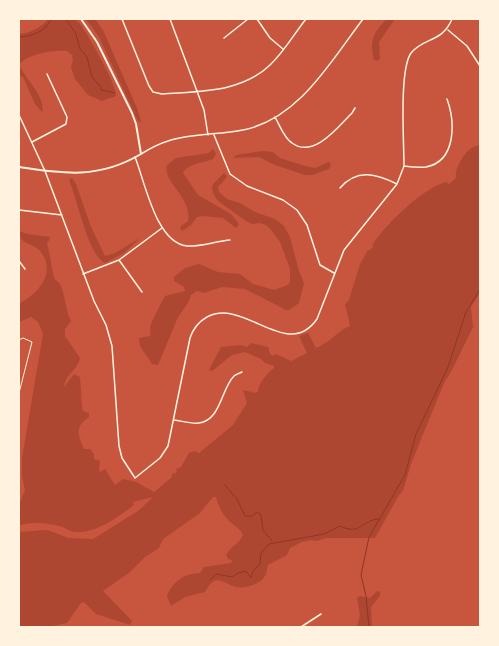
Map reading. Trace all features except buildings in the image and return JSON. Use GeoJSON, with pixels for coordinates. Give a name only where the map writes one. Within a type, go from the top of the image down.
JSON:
{"type":"FeatureCollection","features":[{"type":"Feature","properties":{"kind":"street"},"geometry":{"type":"LineString","coordinates":[[81,19],[97,42],[132,113],[136,124],[140,154]]}},
{"type":"Feature","properties":{"kind":"street"},"geometry":{"type":"LineString","coordinates":[[122,19],[136,57],[151,90],[156,94],[223,88],[245,82],[270,65],[306,19]]}},
{"type":"Feature","properties":{"kind":"street"},"geometry":{"type":"LineString","coordinates":[[170,19],[206,119],[208,135]]}},
{"type":"Feature","properties":{"kind":"street"},"geometry":{"type":"LineString","coordinates":[[224,38],[248,19]]}},
{"type":"Feature","properties":{"kind":"street"},"geometry":{"type":"LineString","coordinates":[[257,19],[270,38],[283,49]]}},
{"type":"Feature","properties":{"kind":"street"},"geometry":{"type":"LineString","coordinates":[[19,167],[45,171],[87,173],[114,168],[166,141],[245,130],[275,117],[288,109],[307,92],[363,19]]}},
{"type":"Feature","properties":{"kind":"street"},"geometry":{"type":"LineString","coordinates":[[19,115],[45,171],[83,274],[106,325],[112,346],[119,446],[122,458],[135,478],[160,458],[168,446],[190,338],[193,330],[203,319],[212,314],[228,312],[286,334],[304,331],[312,326],[317,319],[334,273],[348,243],[397,184],[404,166],[405,69],[412,52],[448,30],[452,19]]}},
{"type":"Feature","properties":{"kind":"street"},"geometry":{"type":"LineString","coordinates":[[448,30],[467,46],[480,66]]}},
{"type":"Feature","properties":{"kind":"street"},"geometry":{"type":"LineString","coordinates":[[32,142],[66,124],[67,117],[47,74]]}},
{"type":"Feature","properties":{"kind":"street"},"geometry":{"type":"LineString","coordinates":[[404,166],[426,167],[434,164],[443,156],[453,134],[451,110],[447,99]]}},
{"type":"Feature","properties":{"kind":"street"},"geometry":{"type":"LineString","coordinates":[[275,117],[287,138],[293,144],[306,148],[322,142],[352,114],[355,108]]}},
{"type":"Feature","properties":{"kind":"street"},"geometry":{"type":"LineString","coordinates":[[214,134],[230,174],[247,186],[291,205],[307,225],[320,265],[334,273]]}},
{"type":"Feature","properties":{"kind":"street"},"geometry":{"type":"LineString","coordinates":[[135,157],[162,228],[174,241],[182,245],[189,246],[230,240]]}},
{"type":"Feature","properties":{"kind":"street"},"geometry":{"type":"LineString","coordinates":[[340,188],[350,178],[366,174],[382,176],[397,184]]}},
{"type":"Feature","properties":{"kind":"street"},"geometry":{"type":"LineString","coordinates":[[19,210],[62,215]]}},
{"type":"Feature","properties":{"kind":"street"},"geometry":{"type":"LineString","coordinates":[[83,274],[119,260],[162,228]]}},
{"type":"Feature","properties":{"kind":"street"},"geometry":{"type":"LineString","coordinates":[[119,260],[142,292]]}},
{"type":"Feature","properties":{"kind":"street"},"geometry":{"type":"LineString","coordinates":[[19,261],[25,269]]}},
{"type":"Feature","properties":{"kind":"street"},"geometry":{"type":"LineString","coordinates":[[174,420],[201,423],[209,419],[214,414],[234,376],[242,372]]}},
{"type":"Feature","properties":{"kind":"street"},"geometry":{"type":"LineString","coordinates":[[301,627],[321,614]]}},
{"type":"Feature","properties":{"kind":"street"},"geometry":{"type":"LineString","coordinates":[[240,627],[260,627]]}},
{"type":"Feature","properties":{"kind":"lane"},"geometry":{"type":"LineString","coordinates":[[19,340],[23,338],[32,342],[19,394]]}},
{"type":"Feature","properties":{"kind":"shaded area"},"geometry":{"type":"Polygon","coordinates":[[[48,19],[75,19],[81,25],[102,61],[112,82],[116,96],[102,101],[88,95],[75,79],[71,67],[73,60],[72,55],[67,51],[55,51],[34,55],[19,65],[19,34],[35,30],[43,25],[48,19]]]}},
{"type":"Feature","properties":{"kind":"shaded area"},"geometry":{"type":"Polygon","coordinates":[[[86,19],[95,19],[103,30],[137,108],[141,122],[138,121],[99,37],[86,19]]]}},
{"type":"Feature","properties":{"kind":"shaded area"},"geometry":{"type":"Polygon","coordinates":[[[387,19],[395,19],[379,42],[380,59],[377,61],[374,60],[372,48],[373,38],[378,28],[387,19]]]}},
{"type":"Feature","properties":{"kind":"shaded area"},"geometry":{"type":"Polygon","coordinates":[[[19,65],[41,100],[42,112],[35,104],[23,77],[19,75],[19,65]]]}},
{"type":"Feature","properties":{"kind":"shaded area"},"geometry":{"type":"Polygon","coordinates":[[[480,145],[480,293],[471,307],[473,327],[444,383],[411,464],[403,491],[399,495],[375,538],[326,538],[317,541],[311,540],[302,542],[290,548],[287,555],[268,565],[264,578],[253,585],[236,587],[219,580],[213,582],[205,592],[185,597],[171,606],[167,596],[172,586],[180,579],[194,573],[200,573],[204,567],[231,563],[233,561],[228,559],[226,555],[243,535],[222,512],[216,497],[213,497],[200,513],[163,539],[159,548],[145,557],[130,572],[103,591],[132,621],[130,625],[96,614],[84,602],[81,603],[67,623],[48,627],[19,626],[19,532],[47,530],[69,538],[93,539],[138,511],[153,497],[133,502],[134,505],[114,519],[99,527],[84,532],[74,532],[55,525],[44,523],[28,523],[19,526],[19,505],[25,490],[22,476],[22,458],[43,334],[38,322],[31,317],[19,322],[19,304],[38,289],[46,275],[47,268],[41,252],[34,246],[21,239],[19,231],[27,234],[50,237],[49,241],[47,242],[54,278],[60,283],[71,321],[65,329],[65,336],[80,358],[79,363],[67,378],[64,387],[74,374],[80,377],[83,411],[89,413],[89,417],[81,424],[79,428],[80,440],[84,449],[90,449],[94,454],[94,459],[100,461],[99,472],[105,469],[115,485],[123,479],[136,482],[154,492],[172,477],[172,473],[174,474],[177,472],[176,469],[181,467],[189,453],[195,451],[199,453],[233,425],[247,403],[243,390],[256,393],[264,378],[274,368],[274,366],[265,363],[261,359],[245,352],[232,355],[212,371],[209,370],[221,347],[240,345],[247,347],[251,343],[268,347],[270,354],[273,356],[276,354],[291,361],[307,353],[299,336],[308,333],[316,348],[326,343],[342,330],[350,326],[345,304],[349,300],[360,264],[368,250],[374,246],[372,245],[386,227],[416,199],[437,186],[446,182],[449,184],[456,178],[458,165],[464,156],[470,149],[480,145]]]}},
{"type":"Feature","properties":{"kind":"shaded area"},"geometry":{"type":"Polygon","coordinates":[[[213,149],[216,154],[213,159],[192,165],[183,173],[198,195],[231,214],[239,224],[236,228],[223,218],[204,216],[197,217],[191,225],[182,231],[180,227],[188,221],[188,212],[186,204],[169,177],[167,165],[176,158],[209,153],[213,149]]]}},
{"type":"Feature","properties":{"kind":"shaded area"},"geometry":{"type":"Polygon","coordinates":[[[263,151],[273,152],[280,158],[315,168],[329,162],[331,164],[329,169],[312,175],[305,175],[275,165],[259,157],[233,158],[236,155],[263,151]]]}},
{"type":"Feature","properties":{"kind":"shaded area"},"geometry":{"type":"Polygon","coordinates":[[[224,173],[227,177],[218,187],[219,192],[227,199],[240,203],[255,212],[275,219],[284,226],[290,237],[299,271],[304,283],[299,303],[289,310],[286,310],[245,289],[222,287],[204,293],[197,291],[191,295],[188,303],[178,317],[158,365],[152,364],[140,346],[139,338],[150,336],[152,322],[165,296],[185,291],[184,287],[174,281],[174,277],[185,268],[199,264],[218,272],[240,274],[253,284],[274,290],[288,285],[290,282],[290,269],[280,242],[272,231],[266,225],[259,223],[252,224],[246,221],[218,201],[213,193],[213,184],[224,173]]]}},
{"type":"Feature","properties":{"kind":"shaded area"},"geometry":{"type":"Polygon","coordinates":[[[72,178],[76,184],[91,227],[105,256],[115,253],[140,238],[124,253],[105,263],[93,250],[69,179],[72,178]]]}},
{"type":"Feature","properties":{"kind":"shaded area"},"geometry":{"type":"Polygon","coordinates":[[[377,591],[380,592],[380,596],[371,607],[372,627],[357,627],[360,615],[357,598],[360,596],[370,598],[377,591]]]}},
{"type":"Feature","properties":{"kind":"waterway"},"geometry":{"type":"LineString","coordinates":[[19,37],[29,36],[42,30],[51,19]]}},
{"type":"Feature","properties":{"kind":"waterway"},"geometry":{"type":"LineString","coordinates":[[66,19],[76,34],[80,49],[87,57],[92,77],[101,87],[101,90],[115,93]]}},
{"type":"Feature","properties":{"kind":"waterway"},"geometry":{"type":"LineString","coordinates":[[369,627],[366,596],[361,575],[369,537],[405,475],[416,434],[448,367],[466,312],[480,289]]}},
{"type":"Feature","properties":{"kind":"waterway"},"geometry":{"type":"LineString","coordinates":[[225,485],[237,499],[245,516],[252,516],[257,512],[261,515],[263,530],[272,541]]}},
{"type":"Feature","properties":{"kind":"waterway"},"geometry":{"type":"LineString","coordinates":[[210,580],[216,574],[232,577],[238,573],[246,571],[251,578],[253,571],[260,564],[261,553],[269,544],[324,534],[340,526],[347,529],[357,528],[368,522],[379,519]]}}]}
